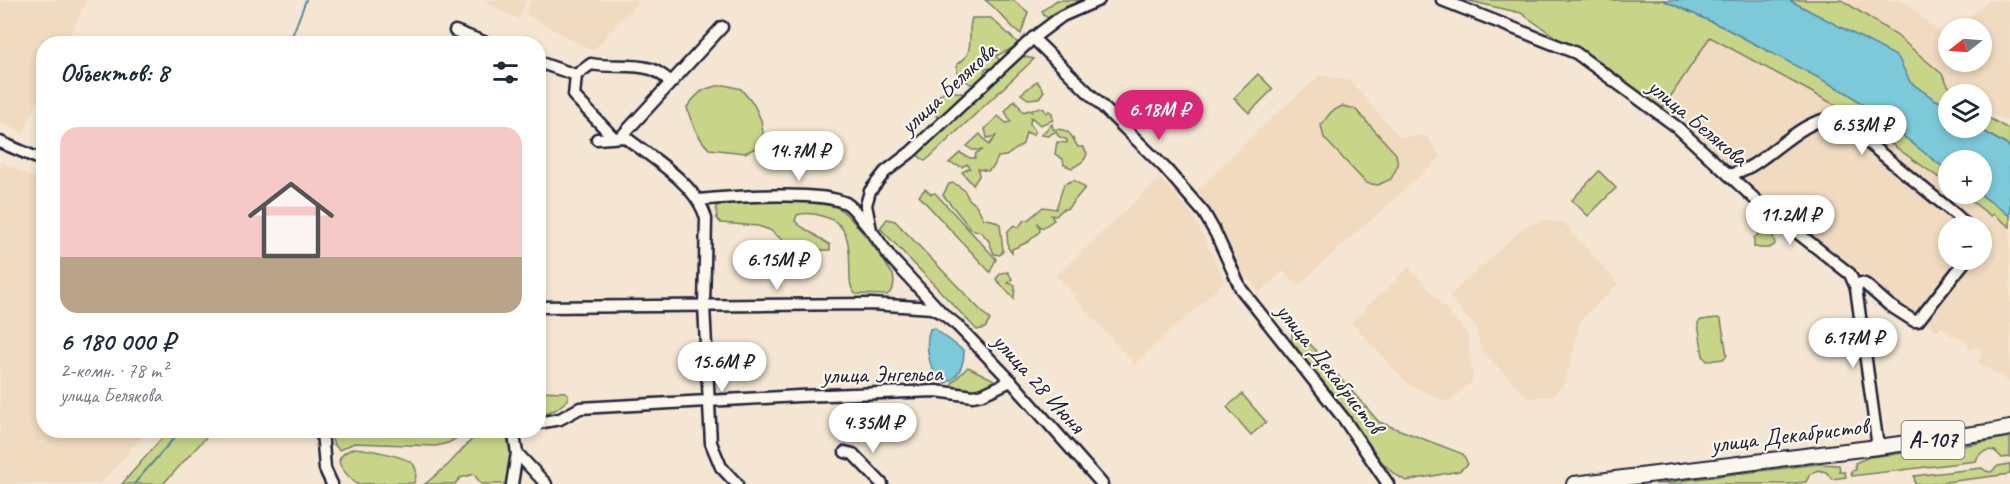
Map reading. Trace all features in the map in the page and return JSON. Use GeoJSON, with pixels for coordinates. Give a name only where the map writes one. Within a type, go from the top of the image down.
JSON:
{"type":"FeatureCollection","features":[{"type":"Feature","properties":{"kind":"main road","name":"улица Декабристов"},"geometry":{"type":"LineString","coordinates":[[1574,484],[1878,447],[2010,428]]}},
{"type":"Feature","properties":{"kind":"street","name":"улица Белякова"},"geometry":{"type":"LineString","coordinates":[[942,313],[909,279],[873,234],[867,219],[867,197],[885,172],[910,152],[1033,38],[1062,16],[1099,0]]}},
{"type":"Feature","properties":{"kind":"street","name":"улица Белякова"},"geometry":{"type":"LineString","coordinates":[[1442,0],[1576,53],[1677,127],[1779,220],[1850,274],[1856,288],[1878,447]]}},
{"type":"Feature","properties":{"kind":"street"},"geometry":{"type":"LineString","coordinates":[[617,137],[672,82],[722,27]]}},
{"type":"Feature","properties":{"kind":"street"},"geometry":{"type":"LineString","coordinates":[[455,31],[468,36]]}},
{"type":"Feature","properties":{"kind":"street","name":"улица Белякова"},"geometry":{"type":"LineString","coordinates":[[1033,38],[1089,91],[1189,195],[1210,224],[1236,280]]}},
{"type":"Feature","properties":{"kind":"street"},"geometry":{"type":"LineString","coordinates":[[617,137],[574,96],[576,75],[591,64],[603,67],[639,67],[652,69],[672,82]]}},
{"type":"Feature","properties":{"kind":"street"},"geometry":{"type":"LineString","coordinates":[[546,65],[576,75]]}},
{"type":"Feature","properties":{"kind":"street"},"geometry":{"type":"LineString","coordinates":[[1729,175],[1750,167],[1784,142],[1829,117],[1839,119],[1956,216]]}},
{"type":"Feature","properties":{"kind":"street"},"geometry":{"type":"LineString","coordinates":[[597,139],[626,137],[690,190],[703,207],[706,219],[704,306],[711,443],[721,467],[737,484]]}},
{"type":"Feature","properties":{"kind":"street"},"geometry":{"type":"LineString","coordinates":[[0,142],[36,158]]}},
{"type":"Feature","properties":{"kind":"street"},"geometry":{"type":"LineString","coordinates":[[1745,190],[1750,167]]}},
{"type":"Feature","properties":{"kind":"street"},"geometry":{"type":"LineString","coordinates":[[698,200],[797,196],[832,198],[849,205],[873,234]]}},
{"type":"Feature","properties":{"kind":"street"},"geometry":{"type":"LineString","coordinates":[[1856,288],[1861,283],[1865,284],[1889,304],[1914,321],[1918,321],[1958,270]]}},
{"type":"Feature","properties":{"kind":"street","name":"улица Декабристов"},"geometry":{"type":"LineString","coordinates":[[1236,280],[1356,436],[1388,484]]}},
{"type":"Feature","properties":{"kind":"street"},"geometry":{"type":"LineString","coordinates":[[546,307],[910,306],[932,308],[942,313]]}},
{"type":"Feature","properties":{"kind":"street","name":"улица 28 Июня"},"geometry":{"type":"LineString","coordinates":[[942,313],[958,326],[1011,381],[1102,484]]}},
{"type":"Feature","properties":{"kind":"street","name":"улица Энгельса"},"geometry":{"type":"LineString","coordinates":[[546,422],[560,419],[580,408],[936,392],[973,396],[983,394],[1011,381]]}},
{"type":"Feature","properties":{"kind":"street"},"geometry":{"type":"LineString","coordinates":[[323,438],[325,469],[332,484]]}},
{"type":"Feature","properties":{"kind":"street"},"geometry":{"type":"LineString","coordinates":[[512,484],[517,438]]}},
{"type":"Feature","properties":{"kind":"street"},"geometry":{"type":"LineString","coordinates":[[846,452],[853,454],[882,484]]}},
{"type":"Feature","properties":{"kind":"street"},"geometry":{"type":"LineString","coordinates":[[517,453],[546,484]]}},
{"type":"Feature","properties":{"kind":"shaded area"},"geometry":{"type":"Polygon","coordinates":[[[0,0],[87,0],[69,36],[36,36],[36,105],[23,133],[0,122],[0,0]]]}},
{"type":"Feature","properties":{"kind":"shaded area"},"geometry":{"type":"Polygon","coordinates":[[[482,0],[526,0],[519,20],[482,0]]]}},
{"type":"Feature","properties":{"kind":"shaded area"},"geometry":{"type":"Polygon","coordinates":[[[531,0],[640,0],[593,51],[525,14],[531,0]]]}},
{"type":"Feature","properties":{"kind":"shaded area"},"geometry":{"type":"Polygon","coordinates":[[[1827,0],[1903,0],[1938,32],[1938,72],[1992,72],[1992,18],[1968,18],[1989,0],[2010,0],[2010,123],[1992,114],[1992,84],[1942,84],[1923,72],[1913,48],[1827,0]]]}},
{"type":"Feature","properties":{"kind":"shaded area"},"geometry":{"type":"Polygon","coordinates":[[[1710,37],[1837,106],[1938,177],[1938,204],[1976,204],[1991,215],[1993,213],[2010,227],[2010,383],[1978,362],[1983,353],[1974,347],[1971,350],[1967,348],[1969,345],[1953,334],[1951,336],[1941,327],[1938,331],[1921,319],[1753,189],[1661,111],[1710,37]]]}},
{"type":"Feature","properties":{"kind":"shaded area"},"geometry":{"type":"Polygon","coordinates":[[[1320,75],[1350,81],[1399,137],[1426,136],[1441,157],[1298,285],[1283,271],[1260,292],[1231,260],[1192,195],[1255,133],[1320,75]]]}},
{"type":"Feature","properties":{"kind":"shaded area"},"geometry":{"type":"Polygon","coordinates":[[[0,162],[36,179],[36,438],[142,438],[100,484],[0,484],[0,162]]]}},
{"type":"Feature","properties":{"kind":"shaded area"},"geometry":{"type":"Polygon","coordinates":[[[1160,178],[1192,214],[1225,281],[1135,365],[1056,276],[1160,178]]]}},
{"type":"Feature","properties":{"kind":"shaded area"},"geometry":{"type":"Polygon","coordinates":[[[1543,220],[1564,223],[1618,284],[1580,321],[1565,383],[1552,396],[1528,398],[1481,350],[1476,328],[1449,296],[1525,226],[1543,220]]]}},
{"type":"Feature","properties":{"kind":"shaded area"},"geometry":{"type":"Polygon","coordinates":[[[1409,267],[1467,333],[1473,381],[1448,402],[1409,385],[1351,322],[1409,267]]]}},
{"type":"Feature","properties":{"kind":"green space"},"geometry":{"type":"Polygon","coordinates":[[[985,0],[1013,0],[1028,12],[1021,34],[995,8],[985,0]]]}},
{"type":"Feature","properties":{"kind":"green space"},"geometry":{"type":"Polygon","coordinates":[[[1057,0],[1086,0],[1059,11],[1049,18],[1044,16],[1042,11],[1057,0]]]}},
{"type":"Feature","properties":{"kind":"green space"},"geometry":{"type":"Polygon","coordinates":[[[1465,0],[1663,0],[1723,27],[1849,94],[1938,163],[1938,177],[1837,106],[1710,37],[1661,111],[1521,13],[1465,0]]]}},
{"type":"Feature","properties":{"kind":"green space"},"geometry":{"type":"Polygon","coordinates":[[[1789,0],[1842,0],[1896,35],[1942,74],[1948,84],[1938,84],[1938,101],[1910,82],[1897,57],[1789,0]]]}},
{"type":"Feature","properties":{"kind":"green space"},"geometry":{"type":"Polygon","coordinates":[[[972,18],[991,18],[1017,42],[1017,46],[996,56],[1001,62],[994,68],[985,69],[978,83],[970,84],[957,72],[957,64],[967,55],[969,49],[972,18]]]}},
{"type":"Feature","properties":{"kind":"green space"},"geometry":{"type":"Polygon","coordinates":[[[1021,56],[1034,59],[930,157],[925,161],[916,154],[1021,56]]]}},
{"type":"Feature","properties":{"kind":"green space"},"geometry":{"type":"Polygon","coordinates":[[[1258,74],[1273,89],[1249,113],[1234,98],[1258,74]]]}},
{"type":"Feature","properties":{"kind":"green space"},"geometry":{"type":"Polygon","coordinates":[[[1037,81],[1044,91],[1039,98],[1028,99],[1021,94],[1037,81]]]}},
{"type":"Feature","properties":{"kind":"green space"},"geometry":{"type":"Polygon","coordinates":[[[725,85],[741,89],[754,105],[761,120],[763,133],[760,146],[745,153],[709,149],[698,135],[687,107],[695,97],[707,89],[725,85]]]}},
{"type":"Feature","properties":{"kind":"green space"},"geometry":{"type":"Polygon","coordinates":[[[946,90],[966,94],[950,110],[937,118],[932,101],[946,90]]]}},
{"type":"Feature","properties":{"kind":"green space"},"geometry":{"type":"Polygon","coordinates":[[[1015,100],[1023,112],[1029,110],[1032,112],[1040,107],[1046,113],[1049,111],[1052,113],[1053,120],[1040,125],[1031,117],[1030,124],[1035,131],[1033,135],[1026,132],[1023,144],[1006,156],[998,157],[994,166],[988,171],[978,169],[979,176],[973,185],[962,172],[970,168],[967,164],[962,167],[949,163],[960,153],[975,158],[976,153],[983,150],[972,150],[967,146],[980,134],[989,145],[996,136],[987,138],[985,129],[998,116],[1006,123],[1011,122],[1005,111],[1015,100]]]}},
{"type":"Feature","properties":{"kind":"green space"},"geometry":{"type":"Polygon","coordinates":[[[1342,106],[1355,109],[1396,154],[1398,165],[1391,179],[1378,185],[1366,183],[1324,138],[1321,125],[1331,112],[1342,106]]]}},
{"type":"Feature","properties":{"kind":"green space"},"geometry":{"type":"Polygon","coordinates":[[[1992,120],[2010,130],[2010,147],[1992,136],[1992,120]]]}},
{"type":"Feature","properties":{"kind":"green space"},"geometry":{"type":"Polygon","coordinates":[[[1052,124],[1053,129],[1069,133],[1078,147],[1083,147],[1087,153],[1080,164],[1072,168],[1064,165],[1063,159],[1055,154],[1057,142],[1067,143],[1067,140],[1058,136],[1056,131],[1048,136],[1041,135],[1052,124]]]}},
{"type":"Feature","properties":{"kind":"green space"},"geometry":{"type":"Polygon","coordinates":[[[1599,171],[1616,188],[1588,216],[1572,200],[1599,171]]]}},
{"type":"Feature","properties":{"kind":"green space"},"geometry":{"type":"Polygon","coordinates":[[[1074,180],[1085,188],[1068,208],[1056,216],[1051,215],[1054,220],[1042,228],[1038,224],[1040,231],[1028,242],[1012,249],[1012,253],[1008,248],[1007,232],[1014,225],[1018,228],[1024,220],[1028,220],[1043,207],[1056,209],[1064,184],[1074,180]]]}},
{"type":"Feature","properties":{"kind":"green space"},"geometry":{"type":"Polygon","coordinates":[[[954,183],[964,190],[984,219],[1000,224],[1003,251],[1000,255],[994,254],[989,241],[981,232],[971,229],[943,195],[949,184],[954,183]]]}},
{"type":"Feature","properties":{"kind":"green space"},"geometry":{"type":"Polygon","coordinates":[[[925,189],[931,194],[935,193],[996,259],[990,272],[919,196],[925,189]]]}},
{"type":"Feature","properties":{"kind":"green space"},"geometry":{"type":"Polygon","coordinates":[[[794,200],[836,207],[850,218],[893,275],[891,291],[887,295],[856,294],[850,279],[848,244],[844,232],[837,223],[825,217],[804,214],[797,215],[795,221],[830,245],[830,250],[805,250],[791,247],[770,230],[758,226],[721,223],[717,219],[716,207],[722,202],[794,200]]]}},
{"type":"Feature","properties":{"kind":"green space"},"geometry":{"type":"Polygon","coordinates":[[[1992,203],[2010,216],[2010,227],[1993,214],[1991,216],[1975,204],[1992,203]]]}},
{"type":"Feature","properties":{"kind":"green space"},"geometry":{"type":"Polygon","coordinates":[[[887,219],[895,221],[990,320],[985,328],[977,330],[880,228],[887,219]]]}},
{"type":"Feature","properties":{"kind":"green space"},"geometry":{"type":"Polygon","coordinates":[[[1766,228],[1772,232],[1775,244],[1768,248],[1754,247],[1754,238],[1766,228]]]}},
{"type":"Feature","properties":{"kind":"green space"},"geometry":{"type":"Polygon","coordinates":[[[1008,272],[1012,279],[1008,283],[1015,285],[1014,299],[996,279],[1001,273],[1008,272]]]}},
{"type":"Feature","properties":{"kind":"green space"},"geometry":{"type":"Polygon","coordinates":[[[1718,318],[1721,320],[1727,355],[1723,359],[1707,361],[1703,356],[1698,323],[1701,320],[1718,318]]]}},
{"type":"Feature","properties":{"kind":"green space"},"geometry":{"type":"Polygon","coordinates":[[[1297,332],[1304,337],[1379,422],[1463,454],[1468,464],[1459,471],[1406,481],[1394,474],[1378,458],[1292,342],[1292,334],[1297,332]]]}},
{"type":"Feature","properties":{"kind":"green space"},"geometry":{"type":"Polygon","coordinates":[[[968,367],[994,380],[993,385],[976,392],[953,388],[952,383],[968,367]]]}},
{"type":"Feature","properties":{"kind":"green space"},"geometry":{"type":"Polygon","coordinates":[[[546,391],[566,392],[568,400],[555,410],[546,413],[546,391]]]}},
{"type":"Feature","properties":{"kind":"green space"},"geometry":{"type":"Polygon","coordinates":[[[1242,394],[1266,422],[1251,435],[1227,407],[1242,394]]]}},
{"type":"Feature","properties":{"kind":"green space"},"geometry":{"type":"Polygon","coordinates":[[[2010,437],[2010,457],[2002,458],[1995,451],[1989,450],[1981,453],[1976,461],[1852,476],[1851,471],[1856,470],[1855,463],[1869,457],[1963,446],[2010,437]]]}},
{"type":"Feature","properties":{"kind":"green space"},"geometry":{"type":"Polygon","coordinates":[[[162,438],[206,438],[163,484],[122,484],[162,438]]]}},
{"type":"Feature","properties":{"kind":"green space"},"geometry":{"type":"Polygon","coordinates":[[[332,438],[457,438],[436,446],[354,443],[339,450],[332,438]]]}},
{"type":"Feature","properties":{"kind":"green space"},"geometry":{"type":"Polygon","coordinates":[[[473,438],[508,438],[512,456],[507,484],[481,484],[474,474],[460,478],[455,484],[425,484],[448,465],[473,438]]]}},
{"type":"Feature","properties":{"kind":"green space"},"geometry":{"type":"Polygon","coordinates":[[[354,448],[385,453],[409,461],[416,469],[414,483],[356,484],[339,461],[341,456],[354,448]]]}},
{"type":"Feature","properties":{"kind":"green space"},"geometry":{"type":"Polygon","coordinates":[[[1818,464],[1839,465],[1840,472],[1845,472],[1846,477],[1832,479],[1826,472],[1818,470],[1810,474],[1806,482],[1789,484],[1655,484],[1818,464]]]}},
{"type":"Feature","properties":{"kind":"green space"},"geometry":{"type":"Polygon","coordinates":[[[2010,464],[2010,474],[1915,484],[1914,476],[1982,468],[1991,472],[1998,466],[2010,464]]]}},
{"type":"Feature","properties":{"kind":"water"},"geometry":{"type":"Polygon","coordinates":[[[1663,0],[1789,0],[1898,57],[1910,82],[1938,101],[1938,138],[1992,136],[2010,147],[2010,216],[1992,203],[1992,150],[1938,150],[1938,163],[1849,94],[1723,27],[1663,0]]]}},
{"type":"Feature","properties":{"kind":"water"},"geometry":{"type":"Polygon","coordinates":[[[934,328],[964,351],[960,370],[951,381],[946,383],[935,374],[929,359],[928,336],[930,329],[934,328]]]}},
{"type":"Feature","properties":{"kind":"waterway"},"geometry":{"type":"LineString","coordinates":[[292,36],[306,0]]}},
{"type":"Feature","properties":{"kind":"waterway"},"geometry":{"type":"LineString","coordinates":[[134,484],[174,438]]}}]}
